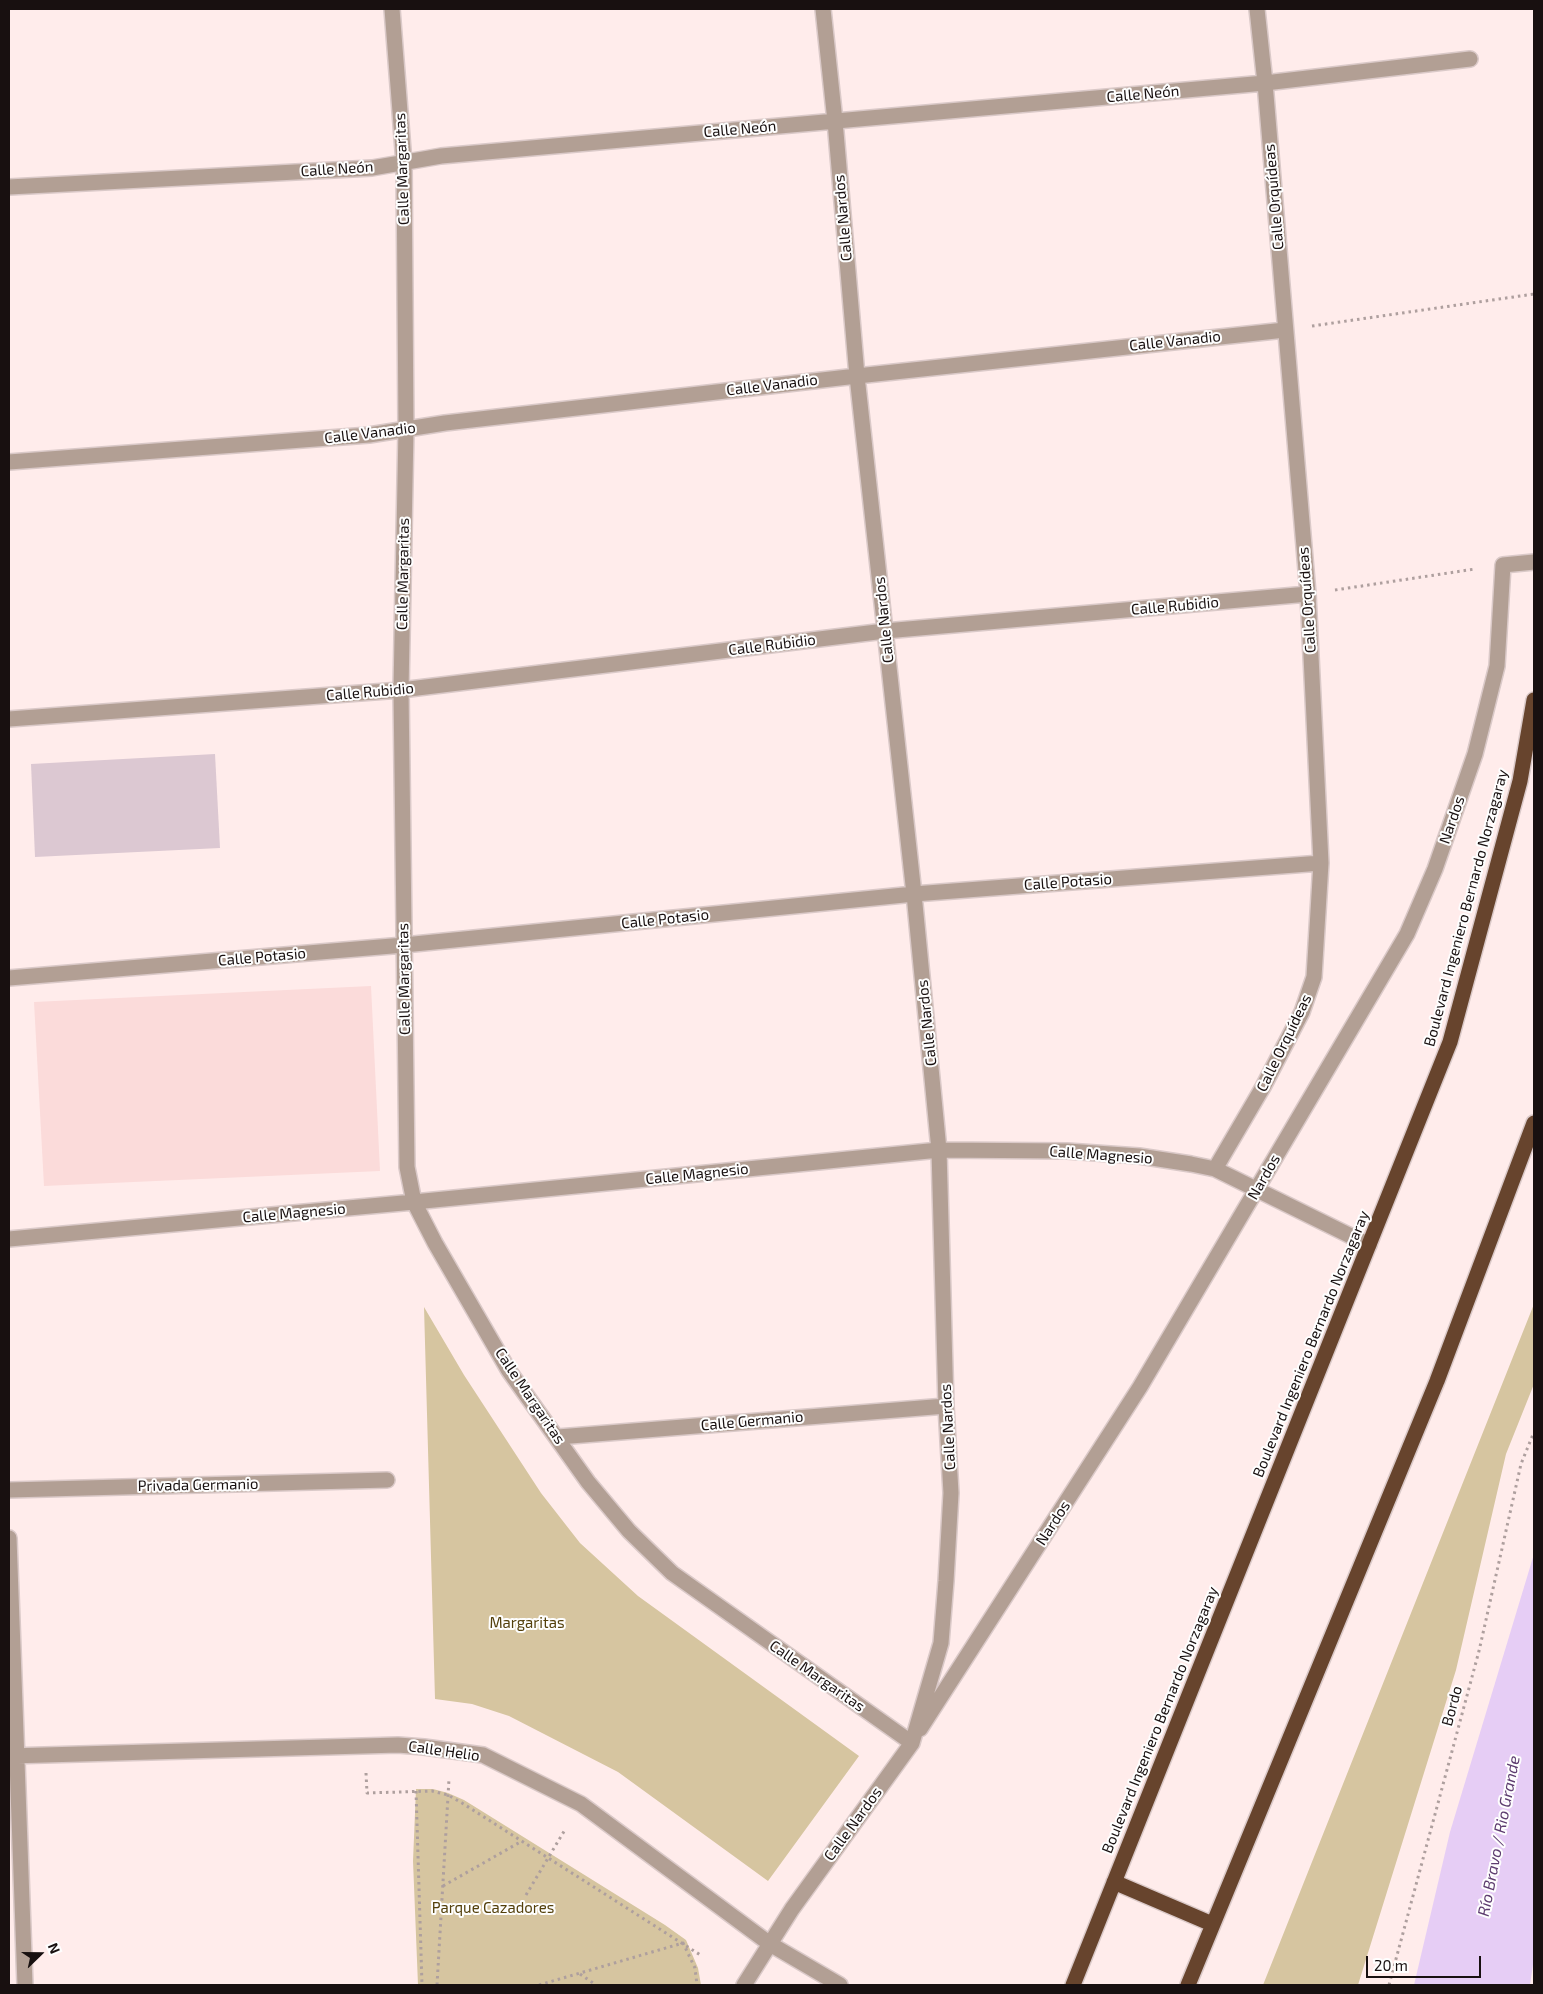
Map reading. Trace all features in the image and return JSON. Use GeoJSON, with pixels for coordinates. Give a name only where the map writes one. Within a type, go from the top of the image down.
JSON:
{"type":"FeatureCollection","features":[{"type":"Feature","properties":{"kind":"highway","name":"Boulevard Ingeniero Bernardo Norzagaray"},"geometry":{"type":"LineString","coordinates":[[1073,1985],[1450,1042],[1520,781],[1534,700]]}},
{"type":"Feature","properties":{"kind":"highway"},"geometry":{"type":"LineString","coordinates":[[1188,1985],[1437,1381],[1534,1123]]}},
{"type":"Feature","properties":{"kind":"highway"},"geometry":{"type":"LineString","coordinates":[[1114,1882],[1212,1924]]}},
{"type":"Feature","properties":{"kind":"street","name":"Calle Margaritas"},"geometry":{"type":"LineString","coordinates":[[392,9],[404,163],[406,429],[401,690],[407,1167],[414,1202],[435,1243],[509,1371],[558,1437],[588,1482],[629,1531],[672,1573],[912,1743]]}},
{"type":"Feature","properties":{"kind":"street","name":"Calle Nardos"},"geometry":{"type":"LineString","coordinates":[[744,1985],[792,1909],[912,1743],[940,1643],[951,1493],[946,1406],[939,1150],[914,894],[857,376],[835,121],[823,9]]}},
{"type":"Feature","properties":{"kind":"street","name":"Calle Orquídeas"},"geometry":{"type":"LineString","coordinates":[[1215,1169],[1263,1087],[1302,1012],[1314,976],[1322,863],[1308,594],[1265,83],[1257,9]]}},
{"type":"Feature","properties":{"kind":"street","name":"Calle Neón"},"geometry":{"type":"LineString","coordinates":[[9,187],[372,168],[441,156],[1265,83],[1470,59]]}},
{"type":"Feature","properties":{"kind":"street","name":"Calle Vanadio"},"geometry":{"type":"LineString","coordinates":[[9,462],[369,435],[445,423],[1285,330]]}},
{"type":"Feature","properties":{"kind":"street"},"geometry":{"type":"LineString","coordinates":[[1503,565],[1534,562]]}},
{"type":"Feature","properties":{"kind":"street","name":"Nardos"},"geometry":{"type":"LineString","coordinates":[[912,1743],[1140,1387],[1407,934],[1435,869],[1475,754],[1497,666],[1503,565]]}},
{"type":"Feature","properties":{"kind":"street","name":"Calle Rubidio"},"geometry":{"type":"LineString","coordinates":[[9,719],[401,690],[885,631],[1308,594]]}},
{"type":"Feature","properties":{"kind":"street","name":"Calle Potasio"},"geometry":{"type":"LineString","coordinates":[[9,978],[404,945],[914,894],[1322,863]]}},
{"type":"Feature","properties":{"kind":"street","name":"Calle Magnesio"},"geometry":{"type":"LineString","coordinates":[[9,1239],[414,1202],[939,1150],[1067,1151],[1139,1156],[1215,1169],[1369,1245]]}},
{"type":"Feature","properties":{"kind":"street","name":"Calle Germanio"},"geometry":{"type":"LineString","coordinates":[[558,1437],[946,1406]]}},
{"type":"Feature","properties":{"kind":"street","name":"Privada Germanio"},"geometry":{"type":"LineString","coordinates":[[9,1490],[388,1480]]}},
{"type":"Feature","properties":{"kind":"street"},"geometry":{"type":"LineString","coordinates":[[9,1538],[13,1755],[25,1985]]}},
{"type":"Feature","properties":{"kind":"street","name":"Calle Helio"},"geometry":{"type":"LineString","coordinates":[[13,1755],[398,1745],[451,1750],[483,1756],[581,1804],[770,1944],[840,1985]]}},
{"type":"Feature","properties":{"kind":"path"},"geometry":{"type":"LineString","coordinates":[[1285,330],[1534,294]]}},
{"type":"Feature","properties":{"kind":"path"},"geometry":{"type":"LineString","coordinates":[[1308,594],[1503,565]]}},
{"type":"Feature","properties":{"kind":"path","name":"Bordo"},"geometry":{"type":"LineString","coordinates":[[1389,1985],[1479,1651],[1521,1464],[1534,1432]]}},
{"type":"Feature","properties":{"kind":"path"},"geometry":{"type":"LineString","coordinates":[[437,1985],[451,1750]]}},
{"type":"Feature","properties":{"kind":"path"},"geometry":{"type":"LineString","coordinates":[[416,1791],[422,1985]]}},
{"type":"Feature","properties":{"kind":"path"},"geometry":{"type":"LineString","coordinates":[[367,1793],[432,1791],[448,1795],[663,1929],[702,1956]]}},
{"type":"Feature","properties":{"kind":"path"},"geometry":{"type":"LineString","coordinates":[[526,1895],[581,1804]]}},
{"type":"Feature","properties":{"kind":"path"},"geometry":{"type":"LineString","coordinates":[[443,1886],[522,1841]]}},
{"type":"Feature","properties":{"kind":"path"},"geometry":{"type":"LineString","coordinates":[[539,1985],[683,1944]]}},
{"type":"Feature","properties":{"kind":"path"},"geometry":{"type":"LineString","coordinates":[[683,1944],[695,1968],[697,1985]]}},
{"type":"Feature","properties":{"kind":"path"},"geometry":{"type":"LineString","coordinates":[[580,1973],[596,1985]]}},
{"type":"Feature","properties":{"kind":"shaded area"},"geometry":{"type":"Polygon","coordinates":[[[371,986],[380,1171],[44,1186],[34,1002],[371,986]]]}},
{"type":"Feature","properties":{"kind":"green space"},"geometry":{"type":"Polygon","coordinates":[[[1534,1304],[1534,1384],[1506,1454],[1456,1670],[1358,1985],[1263,1985],[1534,1304]]]}},
{"type":"Feature","properties":{"kind":"green space","name":"Margaritas"},"geometry":{"type":"Polygon","coordinates":[[[424,1307],[464,1375],[541,1493],[580,1543],[638,1596],[859,1756],[768,1881],[618,1772],[509,1716],[472,1704],[435,1699],[424,1307]]]}},
{"type":"Feature","properties":{"kind":"green space","name":"Parque Cazadores"},"geometry":{"type":"Polygon","coordinates":[[[416,1789],[433,1789],[464,1800],[665,1925],[686,1940],[698,1968],[701,1985],[418,1985],[413,1861],[416,1789]]]}},
{"type":"Feature","properties":{"kind":"water","name":"Río Bravo / Rio Grande"},"geometry":{"type":"Polygon","coordinates":[[[1534,1554],[1534,1958],[1530,1985],[1414,1985],[1450,1832],[1534,1554]]]}},
{"type":"Feature","properties":{"kind":"building"},"geometry":{"type":"Polygon","coordinates":[[[215,754],[220,848],[35,857],[31,764],[215,754]]]}}]}
